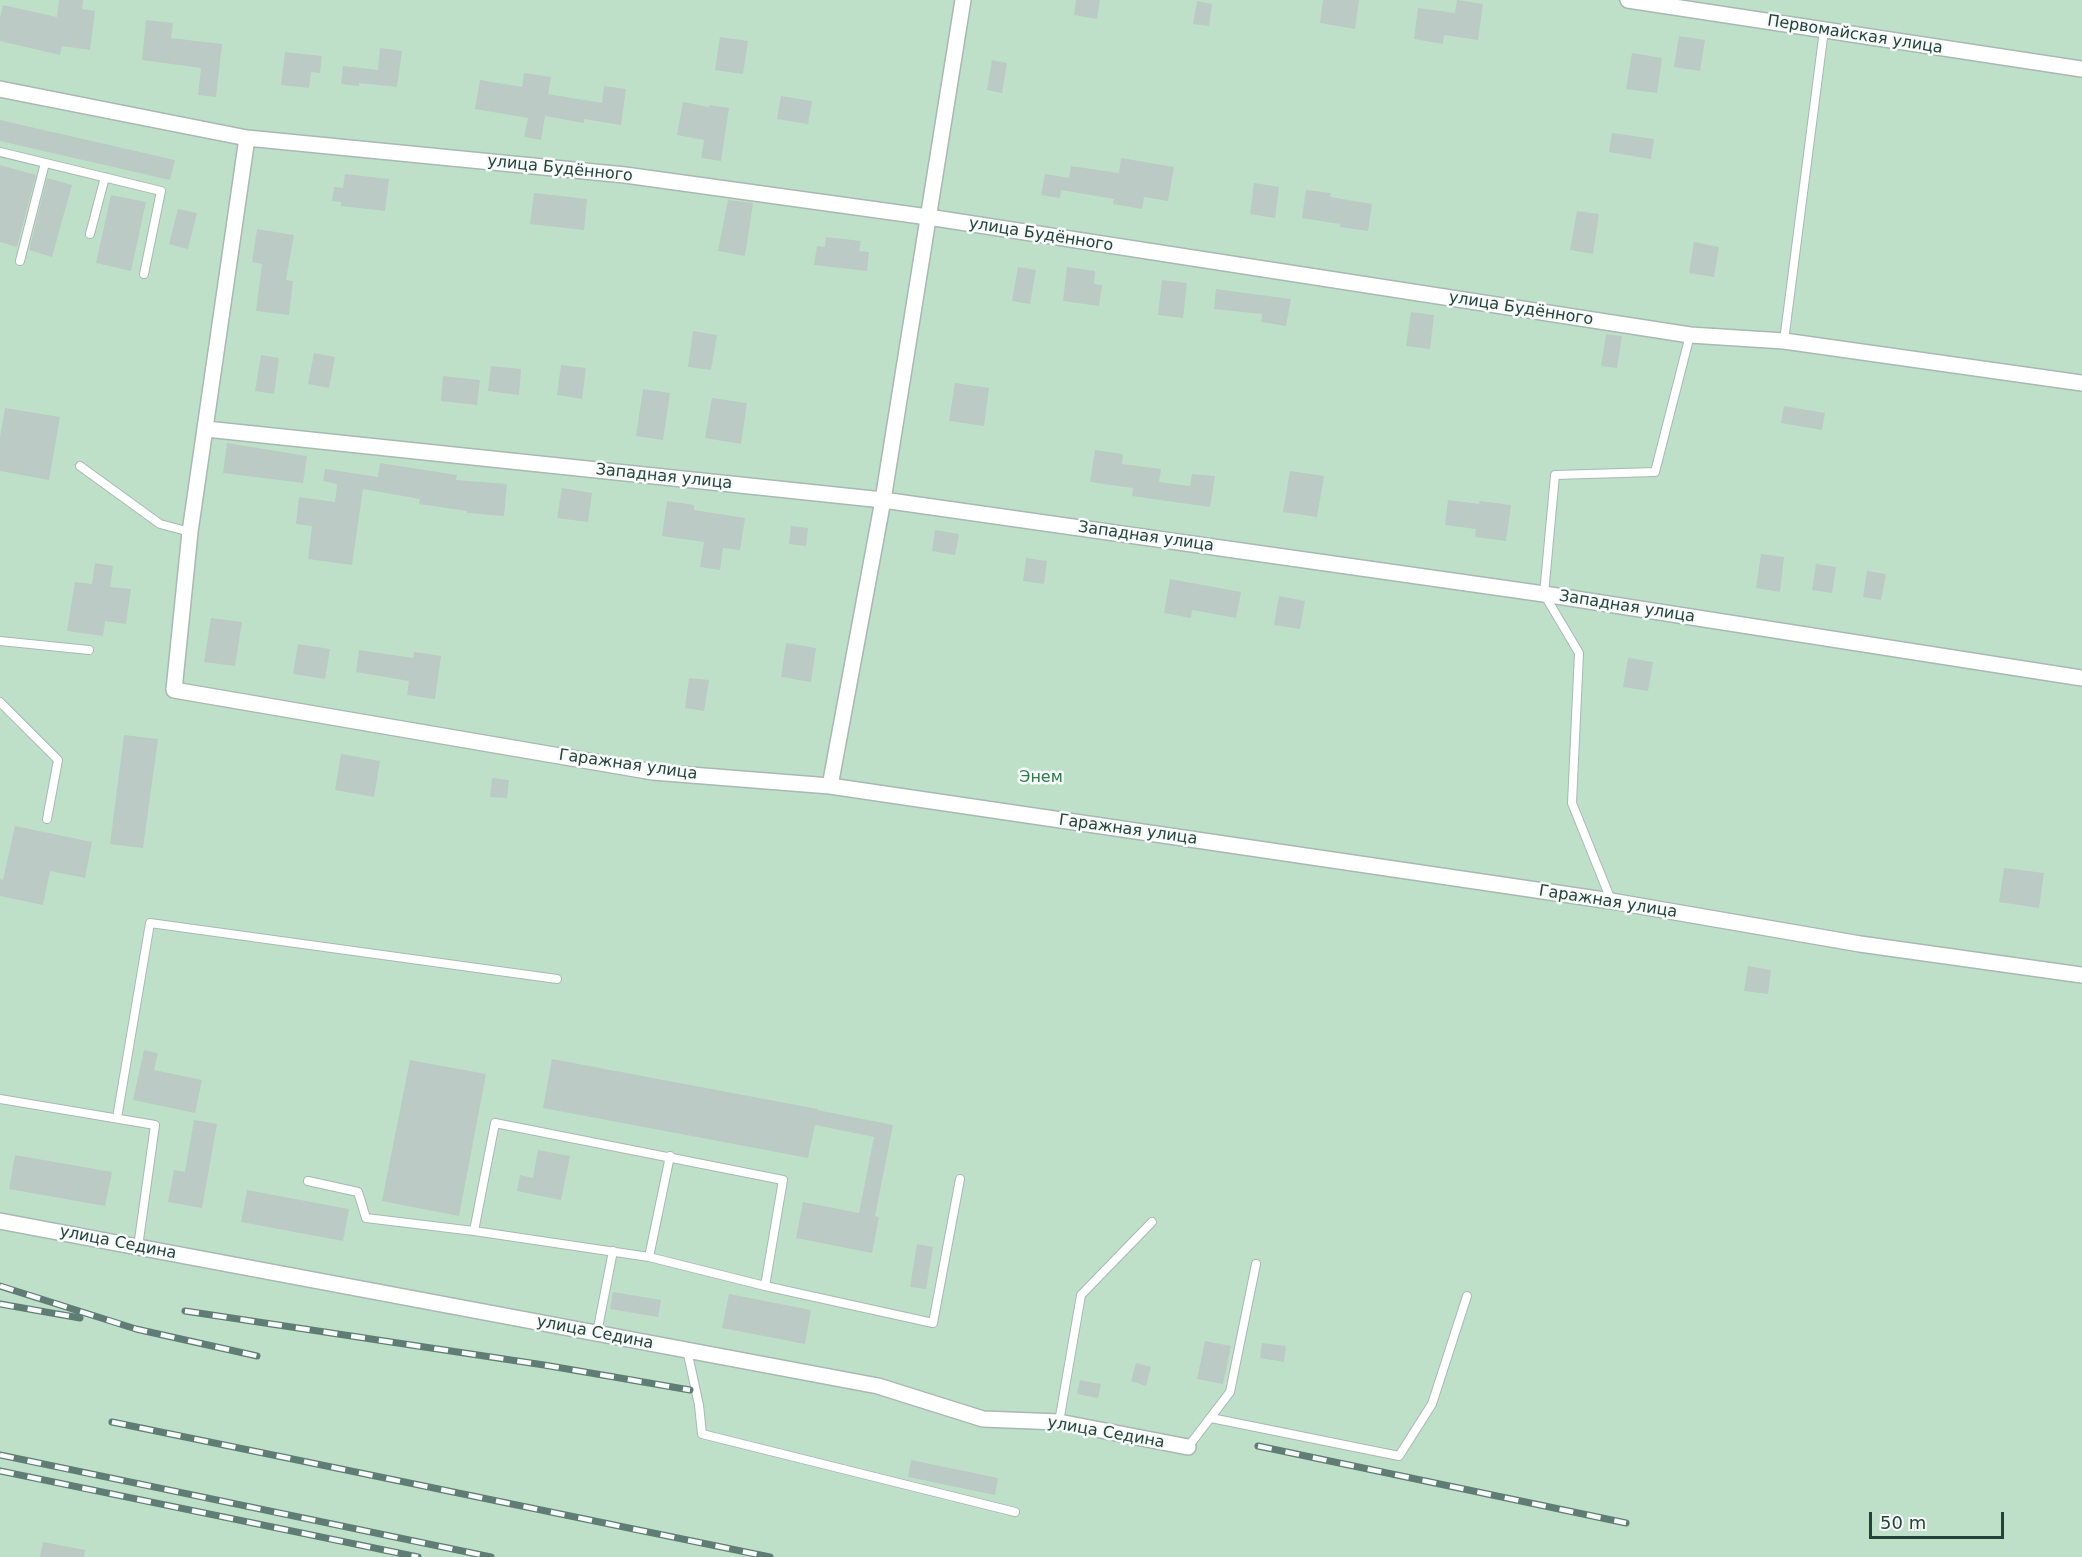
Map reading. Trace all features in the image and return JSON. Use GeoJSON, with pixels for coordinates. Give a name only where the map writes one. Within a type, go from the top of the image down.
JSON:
{"type":"FeatureCollection","features":[{"type":"Feature","properties":{"kind":"street"},"geometry":{"type":"LineString","coordinates":[[830,786],[883,500],[963,0]]}},
{"type":"Feature","properties":{"kind":"street","name":"Первомайская улица"},"geometry":{"type":"LineString","coordinates":[[1628,0],[2082,69]]}},
{"type":"Feature","properties":{"kind":"street","name":"улица Будённого"},"geometry":{"type":"LineString","coordinates":[[0,89],[247,138],[625,175],[928,218],[1690,335],[1784,341],[2082,383]]}},
{"type":"Feature","properties":{"kind":"street"},"geometry":{"type":"LineString","coordinates":[[190,532],[247,138]]}},
{"type":"Feature","properties":{"kind":"street","name":"Западная улица"},"geometry":{"type":"LineString","coordinates":[[206,429],[883,500],[1544,594],[2082,678]]}},
{"type":"Feature","properties":{"kind":"street","name":"Гаражная улица"},"geometry":{"type":"LineString","coordinates":[[190,532],[174,690],[654,772],[830,786],[1611,902],[1860,944],[2082,975]]}},
{"type":"Feature","properties":{"kind":"street","name":"улица Седина"},"geometry":{"type":"LineString","coordinates":[[0,1221],[878,1386],[983,1419],[1059,1422],[1188,1447]]}},
{"type":"Feature","properties":{"kind":"lane"},"geometry":{"type":"LineString","coordinates":[[1784,341],[1824,30]]}},
{"type":"Feature","properties":{"kind":"lane"},"geometry":{"type":"LineString","coordinates":[[0,152],[161,191],[144,274]]}},
{"type":"Feature","properties":{"kind":"lane"},"geometry":{"type":"LineString","coordinates":[[20,261],[45,163]]}},
{"type":"Feature","properties":{"kind":"lane"},"geometry":{"type":"LineString","coordinates":[[90,234],[105,177]]}},
{"type":"Feature","properties":{"kind":"lane"},"geometry":{"type":"LineString","coordinates":[[1611,902],[1572,803],[1579,653],[1544,594],[1556,475],[1655,472],[1690,335]]}},
{"type":"Feature","properties":{"kind":"lane"},"geometry":{"type":"LineString","coordinates":[[80,466],[160,524],[190,532]]}},
{"type":"Feature","properties":{"kind":"lane"},"geometry":{"type":"LineString","coordinates":[[0,641],[89,650]]}},
{"type":"Feature","properties":{"kind":"lane"},"geometry":{"type":"LineString","coordinates":[[0,702],[58,760],[47,819]]}},
{"type":"Feature","properties":{"kind":"lane"},"geometry":{"type":"LineString","coordinates":[[117,1118],[150,923],[557,979]]}},
{"type":"Feature","properties":{"kind":"lane"},"geometry":{"type":"LineString","coordinates":[[0,1099],[155,1125],[138,1247]]}},
{"type":"Feature","properties":{"kind":"lane"},"geometry":{"type":"LineString","coordinates":[[474,1232],[495,1123],[670,1156],[783,1180],[765,1287]]}},
{"type":"Feature","properties":{"kind":"lane"},"geometry":{"type":"LineString","coordinates":[[649,1257],[670,1156]]}},
{"type":"Feature","properties":{"kind":"lane"},"geometry":{"type":"LineString","coordinates":[[308,1180],[358,1192],[366,1218],[649,1257],[765,1287],[933,1323],[960,1179]]}},
{"type":"Feature","properties":{"kind":"lane"},"geometry":{"type":"LineString","coordinates":[[1059,1422],[1081,1295],[1152,1222]]}},
{"type":"Feature","properties":{"kind":"lane"},"geometry":{"type":"LineString","coordinates":[[597,1333],[613,1251]]}},
{"type":"Feature","properties":{"kind":"lane"},"geometry":{"type":"LineString","coordinates":[[1188,1447],[1230,1392],[1256,1264]]}},
{"type":"Feature","properties":{"kind":"lane"},"geometry":{"type":"LineString","coordinates":[[1211,1418],[1399,1456],[1432,1404],[1467,1296]]}},
{"type":"Feature","properties":{"kind":"lane"},"geometry":{"type":"LineString","coordinates":[[687,1350],[699,1405],[702,1434],[1015,1512]]}},
{"type":"Feature","properties":{"kind":"green space","name":"Энем"},"geometry":{"type":"Polygon","coordinates":[[[0,0],[2082,0],[2082,1557],[0,1557],[0,0]]]}},
{"type":"Feature","properties":{"kind":"building"},"geometry":{"type":"Polygon","coordinates":[[[59,0],[83,0],[82,9],[95,11],[90,50],[62,46],[60,55],[0,41],[0,18],[3,5],[57,17],[59,0]]]}},
{"type":"Feature","properties":{"kind":"building"},"geometry":{"type":"Polygon","coordinates":[[[1076,0],[1100,0],[1097,19],[1074,15],[1076,0]]]}},
{"type":"Feature","properties":{"kind":"building"},"geometry":{"type":"Polygon","coordinates":[[[1323,0],[1359,0],[1355,29],[1320,23],[1323,0]]]}},
{"type":"Feature","properties":{"kind":"building"},"geometry":{"type":"Polygon","coordinates":[[[1457,0],[1483,4],[1478,40],[1444,35],[1443,44],[1414,39],[1418,8],[1455,13],[1457,0]]]}},
{"type":"Feature","properties":{"kind":"building"},"geometry":{"type":"Polygon","coordinates":[[[1197,1],[1212,4],[1209,26],[1193,24],[1197,1]]]}},
{"type":"Feature","properties":{"kind":"building"},"geometry":{"type":"Polygon","coordinates":[[[146,20],[173,23],[171,38],[222,44],[216,97],[198,95],[201,68],[142,60],[146,20]]]}},
{"type":"Feature","properties":{"kind":"building"},"geometry":{"type":"Polygon","coordinates":[[[1679,36],[1705,40],[1700,71],[1674,67],[1679,36]]]}},
{"type":"Feature","properties":{"kind":"building"},"geometry":{"type":"Polygon","coordinates":[[[720,37],[748,41],[743,74],[715,70],[720,37]]]}},
{"type":"Feature","properties":{"kind":"building"},"geometry":{"type":"Polygon","coordinates":[[[380,48],[402,51],[397,87],[359,83],[359,86],[341,84],[343,66],[378,70],[380,48]]]}},
{"type":"Feature","properties":{"kind":"building"},"geometry":{"type":"Polygon","coordinates":[[[285,52],[322,56],[320,73],[311,72],[309,88],[281,85],[285,52]]]}},
{"type":"Feature","properties":{"kind":"building"},"geometry":{"type":"Polygon","coordinates":[[[1632,53],[1662,58],[1657,93],[1626,89],[1632,53]]]}},
{"type":"Feature","properties":{"kind":"building"},"geometry":{"type":"Polygon","coordinates":[[[992,60],[1007,63],[1002,93],[987,90],[992,60]]]}},
{"type":"Feature","properties":{"kind":"building"},"geometry":{"type":"Polygon","coordinates":[[[524,73],[551,77],[548,94],[602,103],[604,86],[626,89],[621,125],[584,119],[584,123],[545,116],[541,140],[524,137],[528,118],[475,109],[480,80],[522,87],[524,73]]]}},
{"type":"Feature","properties":{"kind":"building"},"geometry":{"type":"Polygon","coordinates":[[[781,96],[812,101],[808,124],[777,119],[781,96]]]}},
{"type":"Feature","properties":{"kind":"building"},"geometry":{"type":"Polygon","coordinates":[[[683,102],[729,108],[721,161],[701,158],[704,140],[677,135],[683,102]]]}},
{"type":"Feature","properties":{"kind":"building"},"geometry":{"type":"Polygon","coordinates":[[[0,120],[175,160],[170,180],[0,141],[0,120]]]}},
{"type":"Feature","properties":{"kind":"building"},"geometry":{"type":"Polygon","coordinates":[[[1612,133],[1654,139],[1651,159],[1609,152],[1612,133]]]}},
{"type":"Feature","properties":{"kind":"building"},"geometry":{"type":"Polygon","coordinates":[[[1121,158],[1174,167],[1168,201],[1144,197],[1142,209],[1113,204],[1114,199],[1061,190],[1060,198],[1041,195],[1045,174],[1069,178],[1071,166],[1119,173],[1121,158]]]}},
{"type":"Feature","properties":{"kind":"building"},"geometry":{"type":"Polygon","coordinates":[[[0,165],[36,175],[17,247],[0,242],[0,165]]]}},
{"type":"Feature","properties":{"kind":"building"},"geometry":{"type":"Polygon","coordinates":[[[345,174],[389,179],[385,211],[341,206],[341,202],[332,201],[334,187],[343,188],[345,174]]]}},
{"type":"Feature","properties":{"kind":"building"},"geometry":{"type":"Polygon","coordinates":[[[47,178],[72,185],[52,257],[29,250],[47,178]]]}},
{"type":"Feature","properties":{"kind":"building"},"geometry":{"type":"Polygon","coordinates":[[[1254,183],[1279,187],[1275,218],[1250,214],[1254,183]]]}},
{"type":"Feature","properties":{"kind":"building"},"geometry":{"type":"Polygon","coordinates":[[[1306,190],[1331,193],[1330,197],[1372,204],[1368,231],[1302,218],[1306,190]]]}},
{"type":"Feature","properties":{"kind":"building"},"geometry":{"type":"Polygon","coordinates":[[[534,193],[587,199],[584,230],[530,224],[534,193]]]}},
{"type":"Feature","properties":{"kind":"building"},"geometry":{"type":"Polygon","coordinates":[[[111,195],[146,202],[131,271],[96,263],[111,195]]]}},
{"type":"Feature","properties":{"kind":"building"},"geometry":{"type":"Polygon","coordinates":[[[728,200],[753,203],[745,256],[718,251],[728,200]]]}},
{"type":"Feature","properties":{"kind":"building"},"geometry":{"type":"Polygon","coordinates":[[[178,209],[197,213],[188,249],[169,244],[178,209]]]}},
{"type":"Feature","properties":{"kind":"building"},"geometry":{"type":"Polygon","coordinates":[[[1577,211],[1599,214],[1593,254],[1570,250],[1577,211]]]}},
{"type":"Feature","properties":{"kind":"building"},"geometry":{"type":"Polygon","coordinates":[[[257,229],[294,235],[286,280],[293,281],[289,315],[256,311],[262,264],[252,262],[257,229]]]}},
{"type":"Feature","properties":{"kind":"building"},"geometry":{"type":"Polygon","coordinates":[[[826,237],[861,241],[859,251],[869,252],[867,271],[814,265],[817,246],[825,247],[826,237]]]}},
{"type":"Feature","properties":{"kind":"building"},"geometry":{"type":"Polygon","coordinates":[[[1694,242],[1719,247],[1714,277],[1689,273],[1694,242]]]}},
{"type":"Feature","properties":{"kind":"building"},"geometry":{"type":"Polygon","coordinates":[[[1018,267],[1036,270],[1030,304],[1012,301],[1018,267]]]}},
{"type":"Feature","properties":{"kind":"building"},"geometry":{"type":"Polygon","coordinates":[[[1067,267],[1095,271],[1094,284],[1102,285],[1099,306],[1063,301],[1067,267]]]}},
{"type":"Feature","properties":{"kind":"building"},"geometry":{"type":"Polygon","coordinates":[[[1162,280],[1187,283],[1183,318],[1158,315],[1162,280]]]}},
{"type":"Feature","properties":{"kind":"building"},"geometry":{"type":"Polygon","coordinates":[[[1216,289],[1291,299],[1286,326],[1261,322],[1262,314],[1214,309],[1216,289]]]}},
{"type":"Feature","properties":{"kind":"building"},"geometry":{"type":"Polygon","coordinates":[[[1411,312],[1434,315],[1430,349],[1406,346],[1411,312]]]}},
{"type":"Feature","properties":{"kind":"building"},"geometry":{"type":"Polygon","coordinates":[[[693,331],[717,335],[711,370],[688,367],[693,331]]]}},
{"type":"Feature","properties":{"kind":"building"},"geometry":{"type":"Polygon","coordinates":[[[1606,334],[1622,336],[1617,368],[1601,366],[1606,334]]]}},
{"type":"Feature","properties":{"kind":"building"},"geometry":{"type":"Polygon","coordinates":[[[314,353],[335,357],[329,388],[308,384],[314,353]]]}},
{"type":"Feature","properties":{"kind":"building"},"geometry":{"type":"Polygon","coordinates":[[[261,355],[279,358],[274,394],[255,391],[261,355]]]}},
{"type":"Feature","properties":{"kind":"building"},"geometry":{"type":"Polygon","coordinates":[[[561,365],[586,368],[582,399],[557,395],[561,365]]]}},
{"type":"Feature","properties":{"kind":"building"},"geometry":{"type":"Polygon","coordinates":[[[491,366],[521,369],[519,395],[488,391],[491,366]]]}},
{"type":"Feature","properties":{"kind":"building"},"geometry":{"type":"Polygon","coordinates":[[[443,376],[480,380],[477,405],[441,401],[443,376]]]}},
{"type":"Feature","properties":{"kind":"building"},"geometry":{"type":"Polygon","coordinates":[[[955,383],[989,388],[984,426],[949,421],[955,383]]]}},
{"type":"Feature","properties":{"kind":"building"},"geometry":{"type":"Polygon","coordinates":[[[643,389],[670,393],[663,440],[636,436],[643,389]]]}},
{"type":"Feature","properties":{"kind":"building"},"geometry":{"type":"Polygon","coordinates":[[[712,398],[747,403],[741,444],[705,438],[712,398]]]}},
{"type":"Feature","properties":{"kind":"building"},"geometry":{"type":"Polygon","coordinates":[[[1784,406],[1825,413],[1822,430],[1781,423],[1784,406]]]}},
{"type":"Feature","properties":{"kind":"building"},"geometry":{"type":"Polygon","coordinates":[[[5,408],[60,417],[49,480],[0,471],[0,437],[5,408]]]}},
{"type":"Feature","properties":{"kind":"building"},"geometry":{"type":"Polygon","coordinates":[[[227,443],[307,456],[303,483],[223,473],[227,443]]]}},
{"type":"Feature","properties":{"kind":"building"},"geometry":{"type":"Polygon","coordinates":[[[1095,450],[1123,454],[1122,464],[1161,469],[1159,482],[1190,486],[1192,474],[1215,476],[1210,507],[1132,496],[1133,488],[1090,482],[1095,450]]]}},
{"type":"Feature","properties":{"kind":"building"},"geometry":{"type":"Polygon","coordinates":[[[380,463],[457,475],[456,480],[507,484],[504,516],[467,513],[467,511],[419,504],[420,499],[363,489],[352,565],[308,559],[312,526],[296,524],[299,497],[335,502],[337,484],[323,481],[325,469],[378,477],[380,463]]]}},
{"type":"Feature","properties":{"kind":"building"},"geometry":{"type":"Polygon","coordinates":[[[1290,471],[1324,476],[1317,517],[1283,512],[1290,471]]]}},
{"type":"Feature","properties":{"kind":"building"},"geometry":{"type":"Polygon","coordinates":[[[562,488],[592,493],[588,522],[557,518],[562,488]]]}},
{"type":"Feature","properties":{"kind":"building"},"geometry":{"type":"Polygon","coordinates":[[[1448,500],[1511,505],[1506,541],[1475,537],[1476,529],[1445,525],[1448,500]]]}},
{"type":"Feature","properties":{"kind":"building"},"geometry":{"type":"Polygon","coordinates":[[[667,501],[694,505],[694,510],[745,518],[740,550],[723,548],[720,570],[700,567],[704,542],[662,536],[667,501]]]}},
{"type":"Feature","properties":{"kind":"building"},"geometry":{"type":"Polygon","coordinates":[[[791,526],[808,528],[806,546],[789,544],[791,526]]]}},
{"type":"Feature","properties":{"kind":"building"},"geometry":{"type":"Polygon","coordinates":[[[935,530],[959,534],[955,555],[932,551],[935,530]]]}},
{"type":"Feature","properties":{"kind":"building"},"geometry":{"type":"Polygon","coordinates":[[[1761,554],[1784,557],[1780,592],[1756,588],[1761,554]]]}},
{"type":"Feature","properties":{"kind":"building"},"geometry":{"type":"Polygon","coordinates":[[[1026,558],[1047,561],[1044,584],[1023,581],[1026,558]]]}},
{"type":"Feature","properties":{"kind":"building"},"geometry":{"type":"Polygon","coordinates":[[[95,563],[113,566],[110,587],[131,589],[126,624],[105,621],[103,636],[67,631],[75,582],[92,584],[95,563]]]}},
{"type":"Feature","properties":{"kind":"building"},"geometry":{"type":"Polygon","coordinates":[[[1816,564],[1836,567],[1832,593],[1812,590],[1816,564]]]}},
{"type":"Feature","properties":{"kind":"building"},"geometry":{"type":"Polygon","coordinates":[[[1867,571],[1886,574],[1881,600],[1863,597],[1867,571]]]}},
{"type":"Feature","properties":{"kind":"building"},"geometry":{"type":"Polygon","coordinates":[[[1170,579],[1241,592],[1236,618],[1192,610],[1191,618],[1164,613],[1170,579]]]}},
{"type":"Feature","properties":{"kind":"building"},"geometry":{"type":"Polygon","coordinates":[[[1279,596],[1305,601],[1300,629],[1274,625],[1279,596]]]}},
{"type":"Feature","properties":{"kind":"building"},"geometry":{"type":"Polygon","coordinates":[[[211,618],[242,622],[235,666],[204,662],[211,618]]]}},
{"type":"Feature","properties":{"kind":"building"},"geometry":{"type":"Polygon","coordinates":[[[786,643],[816,648],[811,682],[781,677],[786,643]]]}},
{"type":"Feature","properties":{"kind":"building"},"geometry":{"type":"Polygon","coordinates":[[[298,644],[330,649],[325,679],[293,674],[298,644]]]}},
{"type":"Feature","properties":{"kind":"building"},"geometry":{"type":"Polygon","coordinates":[[[359,650],[413,658],[414,652],[441,656],[435,699],[407,695],[409,681],[356,672],[359,650]]]}},
{"type":"Feature","properties":{"kind":"building"},"geometry":{"type":"Polygon","coordinates":[[[1628,658],[1653,662],[1648,691],[1623,687],[1628,658]]]}},
{"type":"Feature","properties":{"kind":"building"},"geometry":{"type":"Polygon","coordinates":[[[689,678],[709,680],[704,711],[685,708],[689,678]]]}},
{"type":"Feature","properties":{"kind":"building"},"geometry":{"type":"Polygon","coordinates":[[[124,735],[158,739],[143,848],[110,844],[124,735]]]}},
{"type":"Feature","properties":{"kind":"building"},"geometry":{"type":"Polygon","coordinates":[[[341,754],[380,761],[374,797],[335,790],[341,754]]]}},
{"type":"Feature","properties":{"kind":"building"},"geometry":{"type":"Polygon","coordinates":[[[492,778],[509,780],[507,798],[490,797],[492,778]]]}},
{"type":"Feature","properties":{"kind":"building"},"geometry":{"type":"Polygon","coordinates":[[[15,826],[92,842],[85,878],[50,871],[43,905],[0,896],[0,879],[3,880],[15,826]]]}},
{"type":"Feature","properties":{"kind":"building"},"geometry":{"type":"Polygon","coordinates":[[[2004,868],[2044,873],[2039,908],[1999,902],[2004,868]]]}},
{"type":"Feature","properties":{"kind":"building"},"geometry":{"type":"Polygon","coordinates":[[[1748,966],[1771,970],[1768,994],[1744,991],[1748,966]]]}},
{"type":"Feature","properties":{"kind":"building"},"geometry":{"type":"Polygon","coordinates":[[[144,1050],[158,1053],[154,1070],[202,1080],[195,1113],[133,1100],[144,1050]]]}},
{"type":"Feature","properties":{"kind":"building"},"geometry":{"type":"Polygon","coordinates":[[[552,1059],[893,1125],[875,1216],[879,1217],[872,1253],[796,1238],[803,1202],[859,1213],[874,1137],[815,1125],[808,1158],[543,1108],[552,1059]]]}},
{"type":"Feature","properties":{"kind":"building"},"geometry":{"type":"Polygon","coordinates":[[[410,1060],[486,1074],[459,1216],[382,1201],[410,1060]]]}},
{"type":"Feature","properties":{"kind":"building"},"geometry":{"type":"Polygon","coordinates":[[[194,1120],[217,1124],[202,1208],[168,1202],[174,1170],[185,1172],[194,1120]]]}},
{"type":"Feature","properties":{"kind":"building"},"geometry":{"type":"Polygon","coordinates":[[[538,1150],[570,1156],[561,1200],[517,1191],[520,1175],[533,1178],[538,1150]]]}},
{"type":"Feature","properties":{"kind":"building"},"geometry":{"type":"Polygon","coordinates":[[[15,1155],[112,1172],[105,1206],[9,1189],[15,1155]]]}},
{"type":"Feature","properties":{"kind":"building"},"geometry":{"type":"Polygon","coordinates":[[[247,1190],[349,1209],[343,1241],[241,1222],[247,1190]]]}},
{"type":"Feature","properties":{"kind":"building"},"geometry":{"type":"Polygon","coordinates":[[[917,1244],[933,1247],[926,1289],[910,1287],[917,1244]]]}},
{"type":"Feature","properties":{"kind":"building"},"geometry":{"type":"Polygon","coordinates":[[[613,1292],[661,1300],[658,1317],[610,1309],[613,1292]]]}},
{"type":"Feature","properties":{"kind":"building"},"geometry":{"type":"Polygon","coordinates":[[[729,1294],[811,1310],[805,1344],[722,1328],[729,1294]]]}},
{"type":"Feature","properties":{"kind":"building"},"geometry":{"type":"Polygon","coordinates":[[[1205,1341],[1231,1346],[1223,1384],[1197,1379],[1205,1341]]]}},
{"type":"Feature","properties":{"kind":"building"},"geometry":{"type":"Polygon","coordinates":[[[1262,1343],[1286,1346],[1284,1362],[1260,1358],[1262,1343]]]}},
{"type":"Feature","properties":{"kind":"building"},"geometry":{"type":"Polygon","coordinates":[[[1136,1363],[1151,1367],[1146,1386],[1131,1381],[1136,1363]]]}},
{"type":"Feature","properties":{"kind":"building"},"geometry":{"type":"Polygon","coordinates":[[[1080,1380],[1101,1384],[1098,1398],[1077,1394],[1080,1380]]]}},
{"type":"Feature","properties":{"kind":"building"},"geometry":{"type":"Polygon","coordinates":[[[911,1460],[998,1478],[995,1495],[908,1477],[911,1460]]]}},
{"type":"Feature","properties":{"kind":"building"},"geometry":{"type":"Polygon","coordinates":[[[43,1542],[85,1550],[84,1557],[40,1557],[43,1542]]]}},
{"type":"Feature","properties":{"kind":"railway"},"geometry":{"type":"LineString","coordinates":[[0,1286],[136,1329],[257,1356]]}},
{"type":"Feature","properties":{"kind":"railway"},"geometry":{"type":"LineString","coordinates":[[0,1304],[80,1318]]}},
{"type":"Feature","properties":{"kind":"railway"},"geometry":{"type":"LineString","coordinates":[[185,1311],[544,1365],[690,1390]]}},
{"type":"Feature","properties":{"kind":"railway"},"geometry":{"type":"LineString","coordinates":[[112,1422],[770,1557]]}},
{"type":"Feature","properties":{"kind":"railway"},"geometry":{"type":"LineString","coordinates":[[1258,1446],[1626,1523]]}},
{"type":"Feature","properties":{"kind":"railway"},"geometry":{"type":"LineString","coordinates":[[0,1455],[491,1557]]}},
{"type":"Feature","properties":{"kind":"railway"},"geometry":{"type":"LineString","coordinates":[[0,1471],[418,1557]]}}]}
